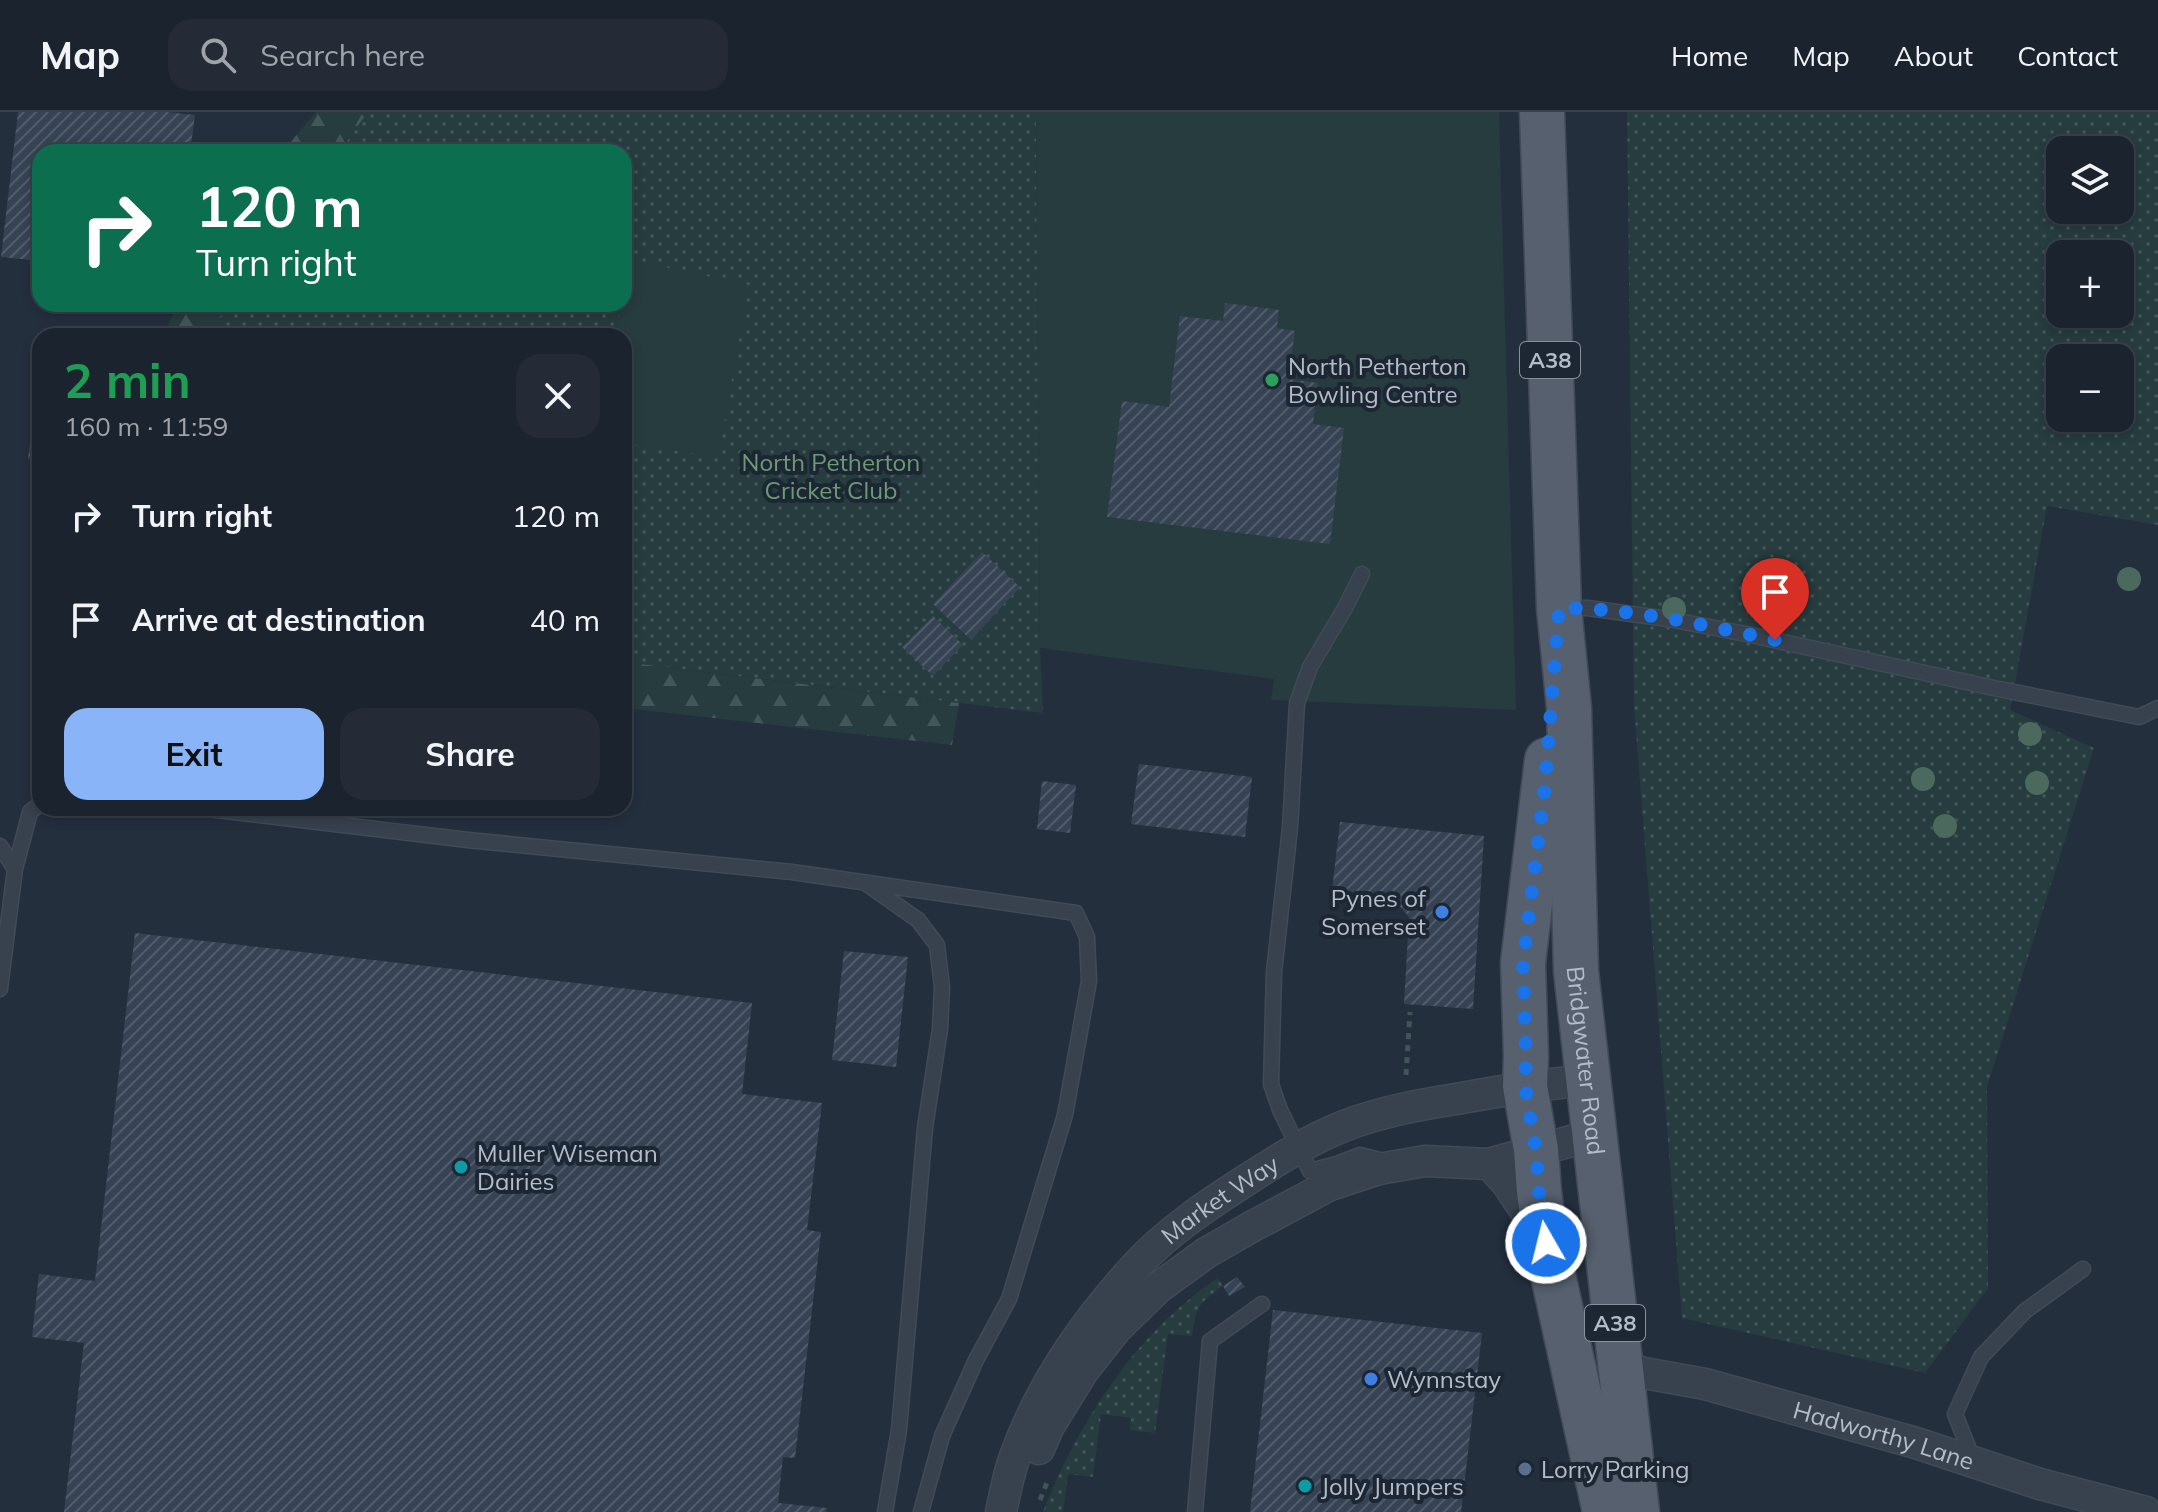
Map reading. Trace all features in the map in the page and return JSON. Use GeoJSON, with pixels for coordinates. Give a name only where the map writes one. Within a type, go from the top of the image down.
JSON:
{"type":"FeatureCollection","features":[{"type":"Feature","properties":{"kind":"main road","name":"Bridgwater Road"},"geometry":{"type":"LineString","coordinates":[[1542,112],[1559,608],[1569,708],[1576,971],[1637,1512]]}},
{"type":"Feature","properties":{"kind":"main road","name":"Bridgwater Road"},"geometry":{"type":"LineString","coordinates":[[1559,608],[1545,786],[1523,963],[1525,1086],[1536,1150],[1546,1243],[1605,1512]]}},
{"type":"Feature","properties":{"kind":"street","name":"Market Way"},"geometry":{"type":"LineString","coordinates":[[1001,1512],[1013,1461],[1058,1365],[1087,1324],[1138,1263],[1175,1230],[1298,1147],[1344,1126],[1391,1111],[1525,1086],[1588,1080]]}},
{"type":"Feature","properties":{"kind":"street","name":"Market Way"},"geometry":{"type":"LineString","coordinates":[[1009,1512],[1049,1426],[1083,1371],[1116,1329],[1158,1288],[1206,1253],[1330,1185],[1379,1169],[1412,1163],[1489,1164],[1593,1135]]}},
{"type":"Feature","properties":{"kind":"street"},"geometry":{"type":"LineString","coordinates":[[1489,1164],[1507,1183],[1546,1243]]}},
{"type":"Feature","properties":{"kind":"street","name":"Hadworthy Lane"},"geometry":{"type":"LineString","coordinates":[[1619,1365],[1644,1373],[1705,1384],[1916,1443],[2040,1484],[2146,1512]]}},
{"type":"Feature","properties":{"kind":"lane"},"geometry":{"type":"LineString","coordinates":[[1362,574],[1310,667],[1297,703],[1290,828],[1274,972],[1271,1084],[1280,1110],[1310,1171],[1360,1155],[1412,1163]]}},
{"type":"Feature","properties":{"kind":"lane"},"geometry":{"type":"LineString","coordinates":[[1559,608],[1588,608],[1668,619],[2139,717],[2158,708]]}},
{"type":"Feature","properties":{"kind":"lane"},"geometry":{"type":"LineString","coordinates":[[0,989],[15,869],[32,810]]}},
{"type":"Feature","properties":{"kind":"lane"},"geometry":{"type":"LineString","coordinates":[[267,816],[468,840],[792,872],[1076,913],[1087,937],[1089,981],[1065,1115],[1009,1299],[976,1360],[942,1436],[921,1512]]}},
{"type":"Feature","properties":{"kind":"lane"},"geometry":{"type":"LineString","coordinates":[[0,846],[15,869]]}},
{"type":"Feature","properties":{"kind":"lane"},"geometry":{"type":"LineString","coordinates":[[863,882],[918,920],[937,945],[942,987],[940,1029],[925,1128],[899,1430],[885,1512]]}},
{"type":"Feature","properties":{"kind":"lane"},"geometry":{"type":"LineString","coordinates":[[1974,1462],[1955,1414],[1981,1357],[2025,1311],[2083,1269]]}},
{"type":"Feature","properties":{"kind":"lane"},"geometry":{"type":"LineString","coordinates":[[1195,1512],[1210,1341],[1262,1304]]}},
{"type":"Feature","properties":{"kind":"path"},"geometry":{"type":"LineString","coordinates":[[1405,1090],[1410,1012]]}},
{"type":"Feature","properties":{"kind":"green space"},"geometry":{"type":"Polygon","coordinates":[[[316,112],[368,112],[345,144],[289,144],[316,112]]]}},
{"type":"Feature","properties":{"kind":"green space","name":"North Petherton Cricket Club"},"geometry":{"type":"Polygon","coordinates":[[[368,112],[1036,112],[1043,713],[632,663],[632,328],[212,328],[223,312],[632,312],[632,144],[345,144],[368,112]]]}},
{"type":"Feature","properties":{"kind":"green space","name":"North Petherton Bowling Centre"},"geometry":{"type":"Polygon","coordinates":[[[1036,112],[1499,112],[1516,710],[1271,700],[1274,679],[1040,648],[1036,112]]]}},
{"type":"Feature","properties":{"kind":"green space"},"geometry":{"type":"Polygon","coordinates":[[[1627,112],[2158,112],[2158,525],[2047,506],[2010,710],[2094,748],[1987,1087],[1988,1288],[1925,1373],[1682,1318],[1634,706],[1627,112]]]}},
{"type":"Feature","properties":{"kind":"green space"},"geometry":{"type":"Polygon","coordinates":[[[632,260],[749,285],[718,457],[632,444],[632,328],[616,328],[620,312],[632,312],[632,260]]]}},
{"type":"Feature","properties":{"kind":"green space"},"geometry":{"type":"Polygon","coordinates":[[[174,312],[223,312],[212,328],[167,328],[174,312]]]}},
{"type":"Feature","properties":{"kind":"green space"},"geometry":{"type":"Polygon","coordinates":[[[632,663],[959,703],[952,745],[632,709],[632,663]]]}},
{"type":"Feature","properties":{"kind":"green space"},"geometry":{"type":"Polygon","coordinates":[[[1218,1278],[1223,1286],[1200,1306],[1192,1336],[1168,1334],[1155,1433],[1130,1430],[1131,1418],[1101,1414],[1093,1477],[1068,1474],[1063,1512],[1043,1512],[1074,1445],[1113,1382],[1161,1325],[1218,1278]]]}},
{"type":"Feature","properties":{"kind":"building"},"geometry":{"type":"Polygon","coordinates":[[[18,112],[167,112],[195,115],[191,144],[32,144],[32,260],[1,257],[18,112]]]}},
{"type":"Feature","properties":{"kind":"building"},"geometry":{"type":"Polygon","coordinates":[[[1225,303],[1279,310],[1277,328],[1295,331],[1288,379],[1318,383],[1313,424],[1344,428],[1330,544],[1107,517],[1122,401],[1169,407],[1180,316],[1223,321],[1225,303]]]}},
{"type":"Feature","properties":{"kind":"building"},"geometry":{"type":"Polygon","coordinates":[[[32,426],[32,459],[28,459],[32,426]]]}},
{"type":"Feature","properties":{"kind":"building"},"geometry":{"type":"Polygon","coordinates":[[[982,552],[1020,587],[971,640],[933,604],[982,552]]]}},
{"type":"Feature","properties":{"kind":"building"},"geometry":{"type":"Polygon","coordinates":[[[933,616],[963,645],[933,676],[902,647],[933,616]]]}},
{"type":"Feature","properties":{"kind":"building"},"geometry":{"type":"Polygon","coordinates":[[[1139,764],[1252,777],[1245,837],[1131,824],[1139,764]]]}},
{"type":"Feature","properties":{"kind":"building"},"geometry":{"type":"Polygon","coordinates":[[[1042,781],[1076,785],[1070,833],[1037,829],[1042,781]]]}},
{"type":"Feature","properties":{"kind":"building","name":"Pynes of Somerset"},"geometry":{"type":"Polygon","coordinates":[[[1340,822],[1484,836],[1473,1009],[1404,1004],[1409,917],[1392,897],[1332,890],[1340,822]]]}},
{"type":"Feature","properties":{"kind":"building","name":"Muller Wiseman Dairies"},"geometry":{"type":"Polygon","coordinates":[[[135,933],[752,1003],[742,1094],[822,1103],[807,1230],[821,1232],[795,1458],[783,1457],[778,1503],[827,1508],[826,1512],[64,1512],[84,1343],[32,1337],[39,1274],[95,1281],[135,933]]]}},
{"type":"Feature","properties":{"kind":"building"},"geometry":{"type":"Polygon","coordinates":[[[844,951],[908,957],[896,1067],[832,1060],[844,951]]]}},
{"type":"Feature","properties":{"kind":"building"},"geometry":{"type":"Polygon","coordinates":[[[1237,1277],[1245,1287],[1229,1296],[1223,1286],[1237,1277]]]}},
{"type":"Feature","properties":{"kind":"building","name":"Wynnstay"},"geometry":{"type":"Polygon","coordinates":[[[1273,1310],[1482,1333],[1461,1512],[1250,1512],[1273,1310]]]}},
{"type":"Feature","properties":{"kind":"place","name":"North Petherton Bowling Centre"},"geometry":{"type":"Point","coordinates":[1272,380]}},
{"type":"Feature","properties":{"kind":"place","name":"Pynes of Somerset"},"geometry":{"type":"Point","coordinates":[1442,912]}},
{"type":"Feature","properties":{"kind":"place","name":"Muller Wiseman Dairies"},"geometry":{"type":"Point","coordinates":[461,1167]}},
{"type":"Feature","properties":{"kind":"place","name":"Wynnstay"},"geometry":{"type":"Point","coordinates":[1371,1379]}},
{"type":"Feature","properties":{"kind":"place","name":"Lorry Parking"},"geometry":{"type":"Point","coordinates":[1525,1469]}},
{"type":"Feature","properties":{"kind":"place","name":"Jolly Jumpers"},"geometry":{"type":"Point","coordinates":[1305,1486]}},
{"type":"Feature","properties":{"kind":"route"},"geometry":{"type":"LineString","coordinates":[[1546,1243],[1536,1150],[1525,1086],[1523,963],[1545,786],[1559,608],[1588,608],[1668,619],[1775,640]]}}]}
